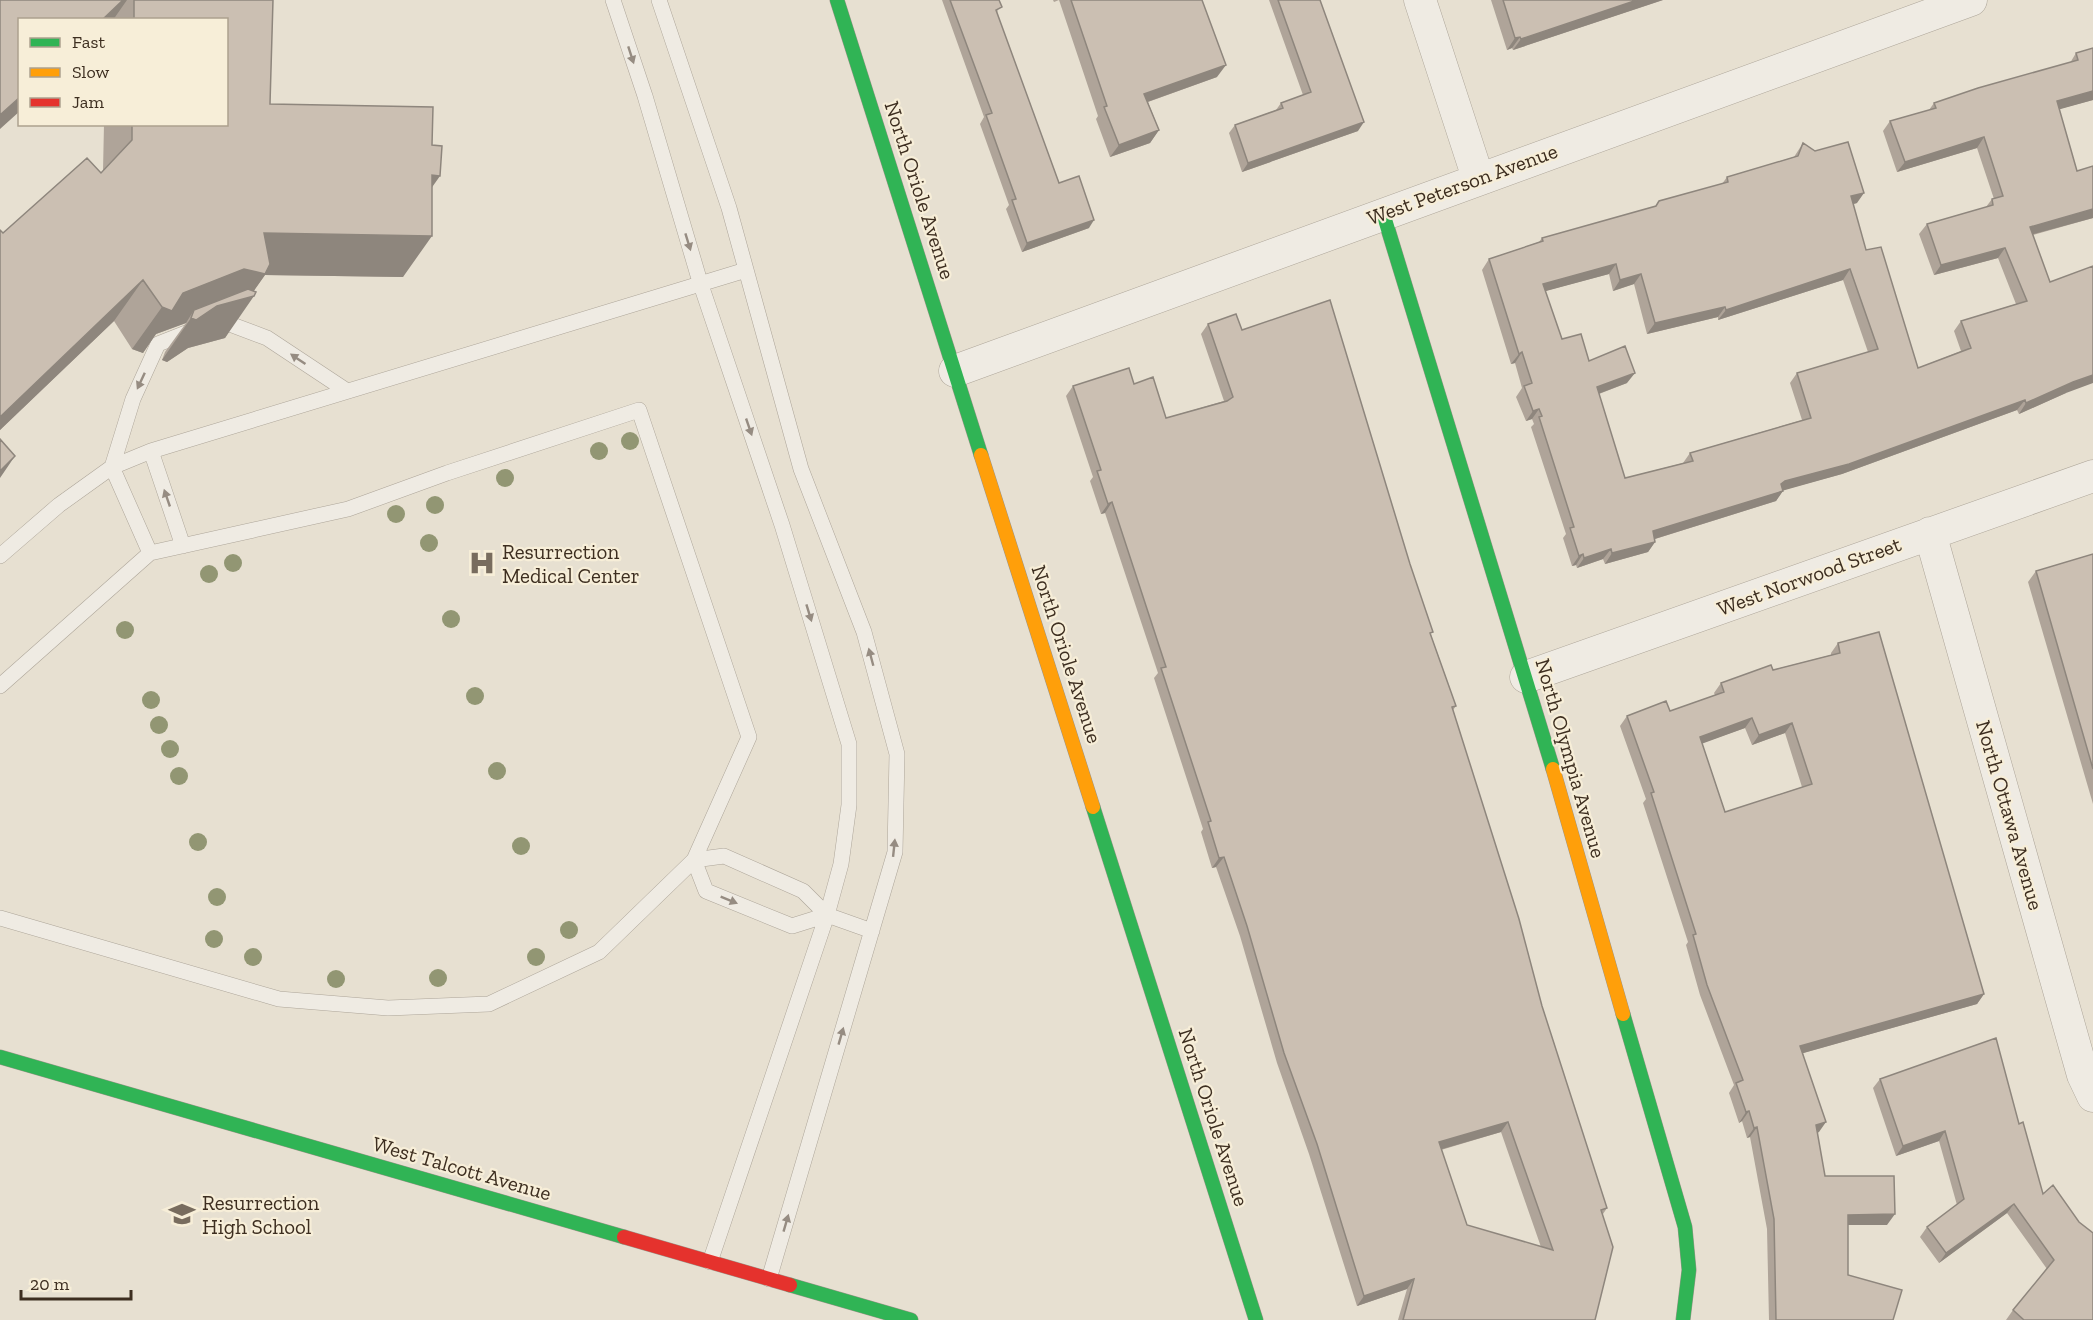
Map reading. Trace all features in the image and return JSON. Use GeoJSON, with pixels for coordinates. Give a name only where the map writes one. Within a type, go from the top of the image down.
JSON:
{"type":"FeatureCollection","features":[{"type":"Feature","properties":{"kind":"street","name":"North Oriole Avenue"},"geometry":{"type":"LineString","coordinates":[[837,0],[1256,1320]]}},
{"type":"Feature","properties":{"kind":"street"},"geometry":{"type":"LineString","coordinates":[[1420,0],[1478,178]]}},
{"type":"Feature","properties":{"kind":"street","name":"West Peterson Avenue"},"geometry":{"type":"LineString","coordinates":[[955,371],[1478,178],[1971,0]]}},
{"type":"Feature","properties":{"kind":"street","name":"North Olympia Avenue"},"geometry":{"type":"LineString","coordinates":[[1383,213],[1526,677],[1685,1227],[1689,1270],[1683,1320]]}},
{"type":"Feature","properties":{"kind":"street","name":"West Norwood Street"},"geometry":{"type":"LineString","coordinates":[[1526,677],[2093,476]]}},
{"type":"Feature","properties":{"kind":"street","name":"North Ottawa Avenue"},"geometry":{"type":"LineString","coordinates":[[1930,533],[2083,1074],[2093,1096]]}},
{"type":"Feature","properties":{"kind":"street","name":"West Talcott Avenue"},"geometry":{"type":"LineString","coordinates":[[0,1057],[911,1320]]}},
{"type":"Feature","properties":{"kind":"lane"},"geometry":{"type":"LineString","coordinates":[[613,0],[645,96],[700,282],[782,525],[849,744],[849,805],[841,864],[827,915],[710,1262]]}},
{"type":"Feature","properties":{"kind":"lane"},"geometry":{"type":"LineString","coordinates":[[659,0],[729,208],[801,469],[864,632],[897,754],[895,852],[770,1279]]}},
{"type":"Feature","properties":{"kind":"lane"},"geometry":{"type":"LineString","coordinates":[[0,556],[59,505],[112,467],[151,451],[700,282],[746,270]]}},
{"type":"Feature","properties":{"kind":"lane"},"geometry":{"type":"LineString","coordinates":[[150,552],[112,467],[133,399],[158,344],[219,320],[267,338],[347,391]]}},
{"type":"Feature","properties":{"kind":"lane"},"geometry":{"type":"LineString","coordinates":[[0,686],[150,552],[348,509],[447,473],[639,410],[749,737],[694,860],[599,952],[489,1004],[388,1008],[279,999],[0,918]]}},
{"type":"Feature","properties":{"kind":"lane"},"geometry":{"type":"LineString","coordinates":[[151,451],[183,546]]}},
{"type":"Feature","properties":{"kind":"lane"},"geometry":{"type":"LineString","coordinates":[[694,860],[724,856],[803,891],[827,915],[872,931]]}},
{"type":"Feature","properties":{"kind":"lane"},"geometry":{"type":"LineString","coordinates":[[694,860],[706,891],[792,926],[827,915]]}},
{"type":"Feature","properties":{"kind":"building"},"geometry":{"type":"Polygon","coordinates":[[[0,0],[123,0],[104,18],[18,18],[18,99],[0,115],[0,0]]]}},
{"type":"Feature","properties":{"kind":"building"},"geometry":{"type":"Polygon","coordinates":[[[134,0],[273,0],[270,104],[433,107],[432,145],[442,146],[440,176],[432,175],[432,236],[264,233],[270,264],[265,274],[244,269],[183,293],[172,311],[162,307],[143,280],[0,417],[0,230],[3,233],[87,158],[101,173],[132,140],[132,126],[228,126],[228,18],[134,18],[134,0]]]}},
{"type":"Feature","properties":{"kind":"building"},"geometry":{"type":"Polygon","coordinates":[[[950,0],[999,0],[1002,7],[996,10],[1059,183],[1079,176],[1094,220],[1027,243],[1012,200],[1016,199],[986,115],[992,113],[950,0]]]}},
{"type":"Feature","properties":{"kind":"building"},"geometry":{"type":"Polygon","coordinates":[[[1071,0],[1202,0],[1226,65],[1144,94],[1159,130],[1119,145],[1104,107],[1107,106],[1071,0]]]}},
{"type":"Feature","properties":{"kind":"building"},"geometry":{"type":"Polygon","coordinates":[[[1278,0],[1320,0],[1364,122],[1248,163],[1235,125],[1283,108],[1281,103],[1311,92],[1278,0]]]}},
{"type":"Feature","properties":{"kind":"building"},"geometry":{"type":"Polygon","coordinates":[[[1503,0],[1637,0],[1521,39],[1520,37],[1515,38],[1503,0]]]}},
{"type":"Feature","properties":{"kind":"building"},"geometry":{"type":"Polygon","coordinates":[[[2093,48],[2093,91],[2057,101],[2077,171],[2093,166],[2093,209],[2030,227],[2050,282],[2093,266],[2093,375],[2026,403],[2025,400],[1849,464],[1785,481],[1781,484],[1783,491],[1653,531],[1655,542],[1612,553],[1611,549],[1584,558],[1583,554],[1579,556],[1570,528],[1574,527],[1539,417],[1542,416],[1539,409],[1533,411],[1524,386],[1532,383],[1522,352],[1519,354],[1489,259],[1543,241],[1542,238],[1656,206],[1659,201],[1728,182],[1727,177],[1798,156],[1803,143],[1815,151],[1848,142],[1864,193],[1851,196],[1866,250],[1881,247],[1918,368],[1971,348],[1961,321],[2027,301],[2005,248],[1941,265],[1927,224],[1993,205],[1992,199],[2003,196],[1984,137],[1905,162],[1890,121],[1936,108],[1934,103],[1978,88],[2078,60],[2076,53],[2093,48]],[[1616,264],[1543,284],[1562,339],[1581,334],[1589,361],[1625,346],[1635,373],[1597,387],[1625,478],[1693,461],[1690,453],[1811,418],[1797,373],[1878,349],[1850,269],[1726,310],[1725,307],[1655,323],[1641,274],[1620,280],[1616,264]]]}},
{"type":"Feature","properties":{"kind":"building"},"geometry":{"type":"Polygon","coordinates":[[[248,289],[256,292],[254,296],[217,306],[196,320],[191,318],[194,310],[248,289]]]}},
{"type":"Feature","properties":{"kind":"building"},"geometry":{"type":"Polygon","coordinates":[[[1330,300],[1410,564],[1433,632],[1430,633],[1456,706],[1452,707],[1519,919],[1542,1006],[1607,1208],[1601,1210],[1613,1247],[1595,1320],[1403,1320],[1414,1279],[1364,1296],[1317,1144],[1284,1053],[1247,926],[1224,857],[1219,858],[1208,822],[1211,821],[1161,668],[1166,667],[1112,502],[1108,504],[1097,471],[1101,470],[1073,386],[1129,368],[1134,384],[1153,377],[1166,418],[1227,401],[1233,397],[1208,324],[1236,314],[1242,330],[1330,300]],[[1508,1122],[1439,1142],[1467,1225],[1553,1250],[1508,1122]]]}},
{"type":"Feature","properties":{"kind":"building"},"geometry":{"type":"Polygon","coordinates":[[[0,439],[15,456],[0,471],[0,439]]]}},
{"type":"Feature","properties":{"kind":"building"},"geometry":{"type":"Polygon","coordinates":[[[2093,554],[2093,769],[2036,571],[2093,554]]]}},
{"type":"Feature","properties":{"kind":"building"},"geometry":{"type":"Polygon","coordinates":[[[1879,632],[1984,994],[1800,1046],[1826,1122],[1816,1125],[1825,1176],[1894,1176],[1895,1214],[1848,1215],[1848,1275],[1902,1290],[1893,1320],[1776,1320],[1774,1219],[1757,1127],[1754,1128],[1749,1111],[1746,1112],[1736,1083],[1743,1080],[1707,985],[1693,935],[1696,934],[1651,793],[1654,792],[1627,716],[1666,701],[1670,711],[1724,692],[1721,683],[1771,665],[1773,670],[1840,653],[1838,643],[1879,632]],[[1752,718],[1700,737],[1725,812],[1812,784],[1792,723],[1759,735],[1752,718]]]}},
{"type":"Feature","properties":{"kind":"building"},"geometry":{"type":"Polygon","coordinates":[[[1996,1038],[2019,1124],[2023,1122],[2043,1194],[2053,1185],[2079,1222],[2093,1233],[2093,1320],[2024,1320],[2013,1310],[2054,1260],[2014,1204],[1946,1253],[1927,1227],[1964,1199],[1945,1131],[1903,1146],[1880,1079],[1996,1038]]]}},
{"type":"Feature","properties":{"kind":"traffic: fast"},"geometry":{"type":"LineString","coordinates":[[837,0],[981,455]]}},
{"type":"Feature","properties":{"kind":"traffic: fast"},"geometry":{"type":"LineString","coordinates":[[1383,213],[1553,769]]}},
{"type":"Feature","properties":{"kind":"traffic: fast"},"geometry":{"type":"LineString","coordinates":[[1093,807],[1256,1320]]}},
{"type":"Feature","properties":{"kind":"traffic: fast"},"geometry":{"type":"LineString","coordinates":[[1623,1014],[1685,1227],[1689,1270],[1683,1320]]}},
{"type":"Feature","properties":{"kind":"traffic: fast"},"geometry":{"type":"LineString","coordinates":[[0,1057],[624,1237]]}},
{"type":"Feature","properties":{"kind":"traffic: fast"},"geometry":{"type":"LineString","coordinates":[[790,1285],[911,1320]]}},
{"type":"Feature","properties":{"kind":"traffic: slow"},"geometry":{"type":"LineString","coordinates":[[981,455],[1093,807]]}},
{"type":"Feature","properties":{"kind":"traffic: slow"},"geometry":{"type":"LineString","coordinates":[[1553,769],[1623,1014]]}},
{"type":"Feature","properties":{"kind":"traffic: jam"},"geometry":{"type":"LineString","coordinates":[[624,1237],[790,1285]]}},
{"type":"Feature","properties":{"kind":"place","name":"Resurrection Medical Center"},"geometry":{"type":"Point","coordinates":[482,563]}},
{"type":"Feature","properties":{"kind":"place","name":"Resurrection High School"},"geometry":{"type":"Point","coordinates":[182,1214]}}]}
